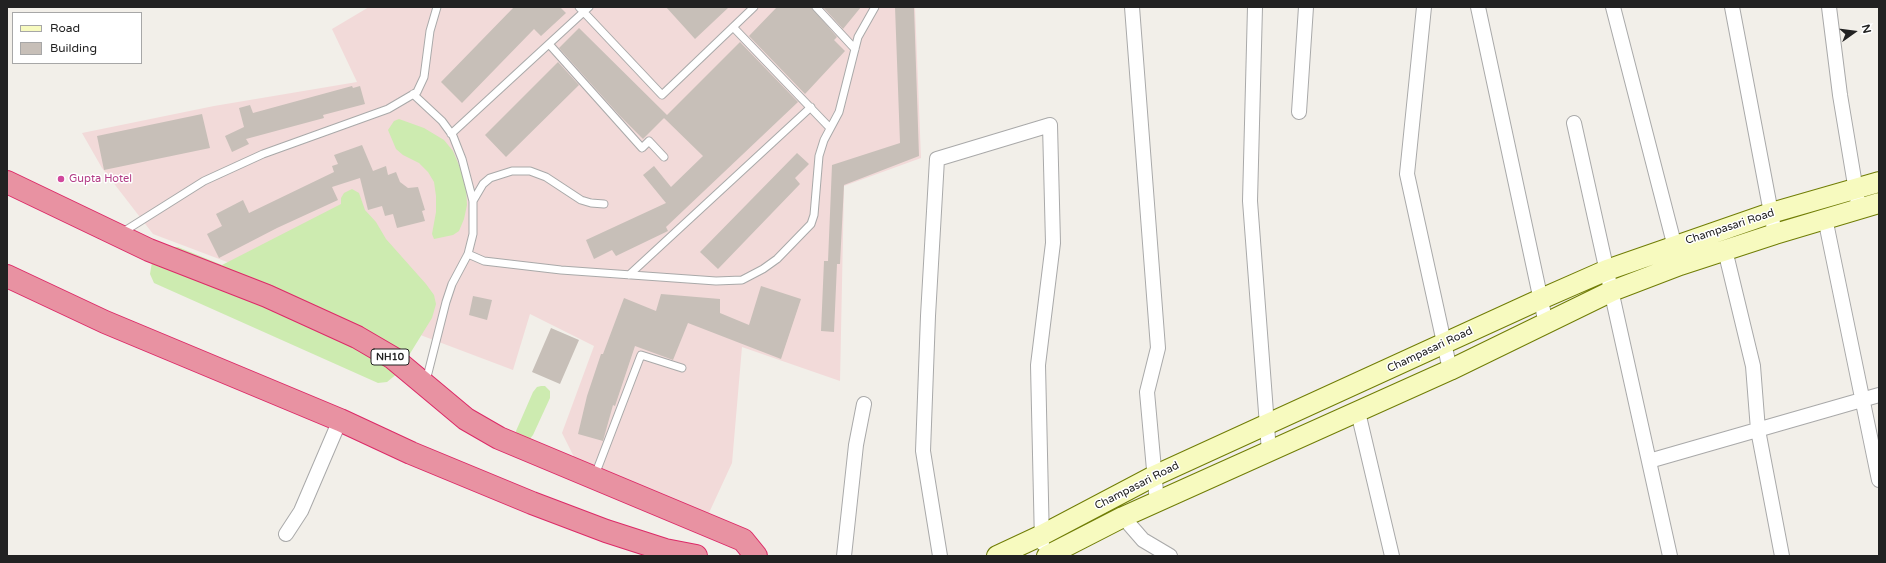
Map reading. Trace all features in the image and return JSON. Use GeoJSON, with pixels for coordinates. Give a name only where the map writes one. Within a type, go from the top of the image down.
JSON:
{"type":"FeatureCollection","features":[{"type":"Feature","properties":{"kind":"highway","name":"NH10"},"geometry":{"type":"LineString","coordinates":[[7,182],[119,234],[149,250],[267,296],[357,337],[393,358],[426,384],[466,419],[499,438],[743,540],[756,556]]}},
{"type":"Feature","properties":{"kind":"highway"},"geometry":{"type":"LineString","coordinates":[[7,276],[106,322],[340,420],[418,456],[532,503],[606,531],[665,550],[696,556]]}},
{"type":"Feature","properties":{"kind":"main road","name":"Champasari Road"},"geometry":{"type":"LineString","coordinates":[[997,556],[1042,535],[1154,476],[1607,270],[1771,213],[1879,182]]}},
{"type":"Feature","properties":{"kind":"main road","name":"Champasari Road"},"geometry":{"type":"LineString","coordinates":[[1047,556],[1123,517],[1450,370],[1612,291],[1680,265],[1725,250],[1825,218],[1879,204]]}},
{"type":"Feature","properties":{"kind":"street"},"geometry":{"type":"LineString","coordinates":[[1132,7],[1158,348],[1148,392],[1157,503]]}},
{"type":"Feature","properties":{"kind":"street"},"geometry":{"type":"LineString","coordinates":[[1255,7],[1250,201],[1269,452]]}},
{"type":"Feature","properties":{"kind":"street"},"geometry":{"type":"LineString","coordinates":[[1299,112],[1306,7]]}},
{"type":"Feature","properties":{"kind":"street"},"geometry":{"type":"LineString","coordinates":[[1424,7],[1407,174],[1450,370]]}},
{"type":"Feature","properties":{"kind":"street"},"geometry":{"type":"LineString","coordinates":[[1478,7],[1546,324]]}},
{"type":"Feature","properties":{"kind":"street"},"geometry":{"type":"LineString","coordinates":[[1613,7],[1680,265]]}},
{"type":"Feature","properties":{"kind":"street"},"geometry":{"type":"LineString","coordinates":[[1732,7],[1775,234]]}},
{"type":"Feature","properties":{"kind":"street"},"geometry":{"type":"LineString","coordinates":[[1829,7],[1840,95],[1859,208]]}},
{"type":"Feature","properties":{"kind":"street"},"geometry":{"type":"LineString","coordinates":[[1574,123],[1670,556]]}},
{"type":"Feature","properties":{"kind":"street"},"geometry":{"type":"LineString","coordinates":[[940,556],[923,451],[928,316],[937,160],[1050,125],[1053,243],[1038,365],[1042,556]]}},
{"type":"Feature","properties":{"kind":"street"},"geometry":{"type":"LineString","coordinates":[[1825,218],[1879,480]]}},
{"type":"Feature","properties":{"kind":"street"},"geometry":{"type":"LineString","coordinates":[[1725,250],[1753,366],[1758,430],[1782,556]]}},
{"type":"Feature","properties":{"kind":"street"},"geometry":{"type":"LineString","coordinates":[[1649,461],[1879,395]]}},
{"type":"Feature","properties":{"kind":"street"},"geometry":{"type":"LineString","coordinates":[[844,556],[856,445],[864,404]]}},
{"type":"Feature","properties":{"kind":"street"},"geometry":{"type":"LineString","coordinates":[[1358,412],[1392,556]]}},
{"type":"Feature","properties":{"kind":"street"},"geometry":{"type":"LineString","coordinates":[[286,534],[300,511],[340,420]]}},
{"type":"Feature","properties":{"kind":"street"},"geometry":{"type":"LineString","coordinates":[[1123,517],[1143,540],[1170,556]]}},
{"type":"Feature","properties":{"kind":"lane"},"geometry":{"type":"LineString","coordinates":[[119,234],[204,181],[239,164],[388,108],[417,92],[424,77],[430,31],[437,7]]}},
{"type":"Feature","properties":{"kind":"lane"},"geometry":{"type":"LineString","coordinates":[[452,134],[549,44],[584,9],[662,95],[754,7]]}},
{"type":"Feature","properties":{"kind":"lane"},"geometry":{"type":"LineString","coordinates":[[816,7],[855,49]]}},
{"type":"Feature","properties":{"kind":"lane"},"geometry":{"type":"LineString","coordinates":[[468,254],[484,261],[561,270],[732,281],[752,276],[764,269],[777,259],[811,224],[816,202],[818,156],[830,128],[839,112],[858,37],[875,7]]}},
{"type":"Feature","properties":{"kind":"lane"},"geometry":{"type":"LineString","coordinates":[[733,27],[830,128]]}},
{"type":"Feature","properties":{"kind":"lane"},"geometry":{"type":"LineString","coordinates":[[549,44],[642,148],[649,141],[664,157]]}},
{"type":"Feature","properties":{"kind":"lane"},"geometry":{"type":"LineString","coordinates":[[413,94],[442,121],[452,134],[462,159],[473,201],[473,234],[468,254],[452,284],[448,296],[426,384]]}},
{"type":"Feature","properties":{"kind":"lane"},"geometry":{"type":"LineString","coordinates":[[629,275],[811,107]]}},
{"type":"Feature","properties":{"kind":"lane"},"geometry":{"type":"LineString","coordinates":[[473,201],[483,184],[490,178],[512,171],[524,171],[546,177],[581,200],[591,203],[604,204]]}},
{"type":"Feature","properties":{"kind":"lane"},"geometry":{"type":"LineString","coordinates":[[594,478],[641,355],[682,368]]}},
{"type":"Feature","properties":{"kind":"shaded area"},"geometry":{"type":"Polygon","coordinates":[[[369,7],[915,7],[921,158],[844,186],[840,381],[742,347],[732,463],[708,515],[575,459],[562,433],[594,346],[530,314],[513,370],[153,234],[102,168],[82,133],[214,106],[357,82],[332,29],[369,7]]]}},
{"type":"Feature","properties":{"kind":"green space"},"geometry":{"type":"Polygon","coordinates":[[[399,119],[424,128],[444,140],[453,151],[466,187],[467,205],[464,219],[459,231],[453,235],[434,239],[432,234],[436,212],[436,196],[434,182],[428,172],[419,163],[403,155],[396,149],[388,130],[394,121],[399,119]]]}},
{"type":"Feature","properties":{"kind":"green space"},"geometry":{"type":"Polygon","coordinates":[[[352,189],[359,193],[365,210],[376,222],[386,239],[426,284],[434,295],[436,304],[432,318],[398,373],[387,382],[378,383],[154,283],[150,274],[152,262],[167,248],[178,247],[222,265],[341,204],[341,198],[344,193],[352,189]]]}},
{"type":"Feature","properties":{"kind":"green space"},"geometry":{"type":"Polygon","coordinates":[[[545,386],[550,391],[550,398],[533,435],[529,440],[517,435],[516,431],[533,392],[537,387],[545,386]]]}},
{"type":"Feature","properties":{"kind":"building"},"geometry":{"type":"Polygon","coordinates":[[[514,7],[560,7],[566,13],[541,36],[534,29],[462,103],[441,82],[514,7]]]}},
{"type":"Feature","properties":{"kind":"building"},"geometry":{"type":"Polygon","coordinates":[[[666,7],[729,7],[695,39],[666,7]]]}},
{"type":"Feature","properties":{"kind":"building"},"geometry":{"type":"Polygon","coordinates":[[[777,7],[811,7],[837,37],[834,40],[845,51],[805,94],[749,36],[777,7]]]}},
{"type":"Feature","properties":{"kind":"building"},"geometry":{"type":"Polygon","coordinates":[[[823,7],[861,7],[843,29],[823,7]]]}},
{"type":"Feature","properties":{"kind":"building"},"geometry":{"type":"Polygon","coordinates":[[[895,7],[914,7],[919,156],[844,185],[840,264],[837,264],[834,332],[821,331],[824,261],[828,261],[832,165],[900,143],[895,7]]]}},
{"type":"Feature","properties":{"kind":"building"},"geometry":{"type":"Polygon","coordinates":[[[579,28],[667,115],[643,139],[620,116],[559,48],[579,28]]]}},
{"type":"Feature","properties":{"kind":"building"},"geometry":{"type":"Polygon","coordinates":[[[740,42],[798,102],[666,227],[668,231],[616,256],[612,250],[594,259],[586,240],[666,203],[643,175],[654,166],[671,187],[703,156],[664,118],[740,42]]]}},
{"type":"Feature","properties":{"kind":"building"},"geometry":{"type":"Polygon","coordinates":[[[558,62],[579,85],[506,157],[485,135],[558,62]]]}},
{"type":"Feature","properties":{"kind":"building"},"geometry":{"type":"Polygon","coordinates":[[[352,86],[353,88],[360,86],[365,104],[323,115],[324,118],[246,139],[249,144],[232,152],[225,136],[244,127],[239,108],[250,105],[253,113],[352,86]]]}},
{"type":"Feature","properties":{"kind":"building"},"geometry":{"type":"Polygon","coordinates":[[[202,114],[210,148],[104,170],[97,136],[202,114]]]}},
{"type":"Feature","properties":{"kind":"building"},"geometry":{"type":"Polygon","coordinates":[[[362,145],[373,171],[386,166],[388,175],[396,172],[400,182],[408,188],[418,187],[425,210],[422,211],[425,221],[397,228],[393,214],[385,216],[382,206],[368,210],[360,178],[332,187],[338,200],[277,228],[219,258],[207,234],[222,226],[216,214],[243,200],[249,213],[334,172],[332,166],[338,164],[334,155],[362,145]]]}},
{"type":"Feature","properties":{"kind":"building"},"geometry":{"type":"Polygon","coordinates":[[[797,153],[809,164],[795,178],[800,184],[718,269],[700,252],[797,153]]]}},
{"type":"Feature","properties":{"kind":"building"},"geometry":{"type":"Polygon","coordinates":[[[761,286],[801,299],[781,359],[688,323],[673,360],[635,346],[615,406],[613,405],[603,441],[578,434],[587,396],[601,354],[603,354],[624,298],[656,311],[661,294],[720,299],[720,313],[749,325],[761,286]]]}},
{"type":"Feature","properties":{"kind":"building"},"geometry":{"type":"Polygon","coordinates":[[[473,296],[492,300],[487,320],[469,315],[473,296]]]}},
{"type":"Feature","properties":{"kind":"building"},"geometry":{"type":"Polygon","coordinates":[[[551,328],[579,340],[560,384],[532,372],[551,328]]]}},
{"type":"Feature","properties":{"kind":"place","name":"Gupta Hotel"},"geometry":{"type":"Point","coordinates":[61,179]}}]}
